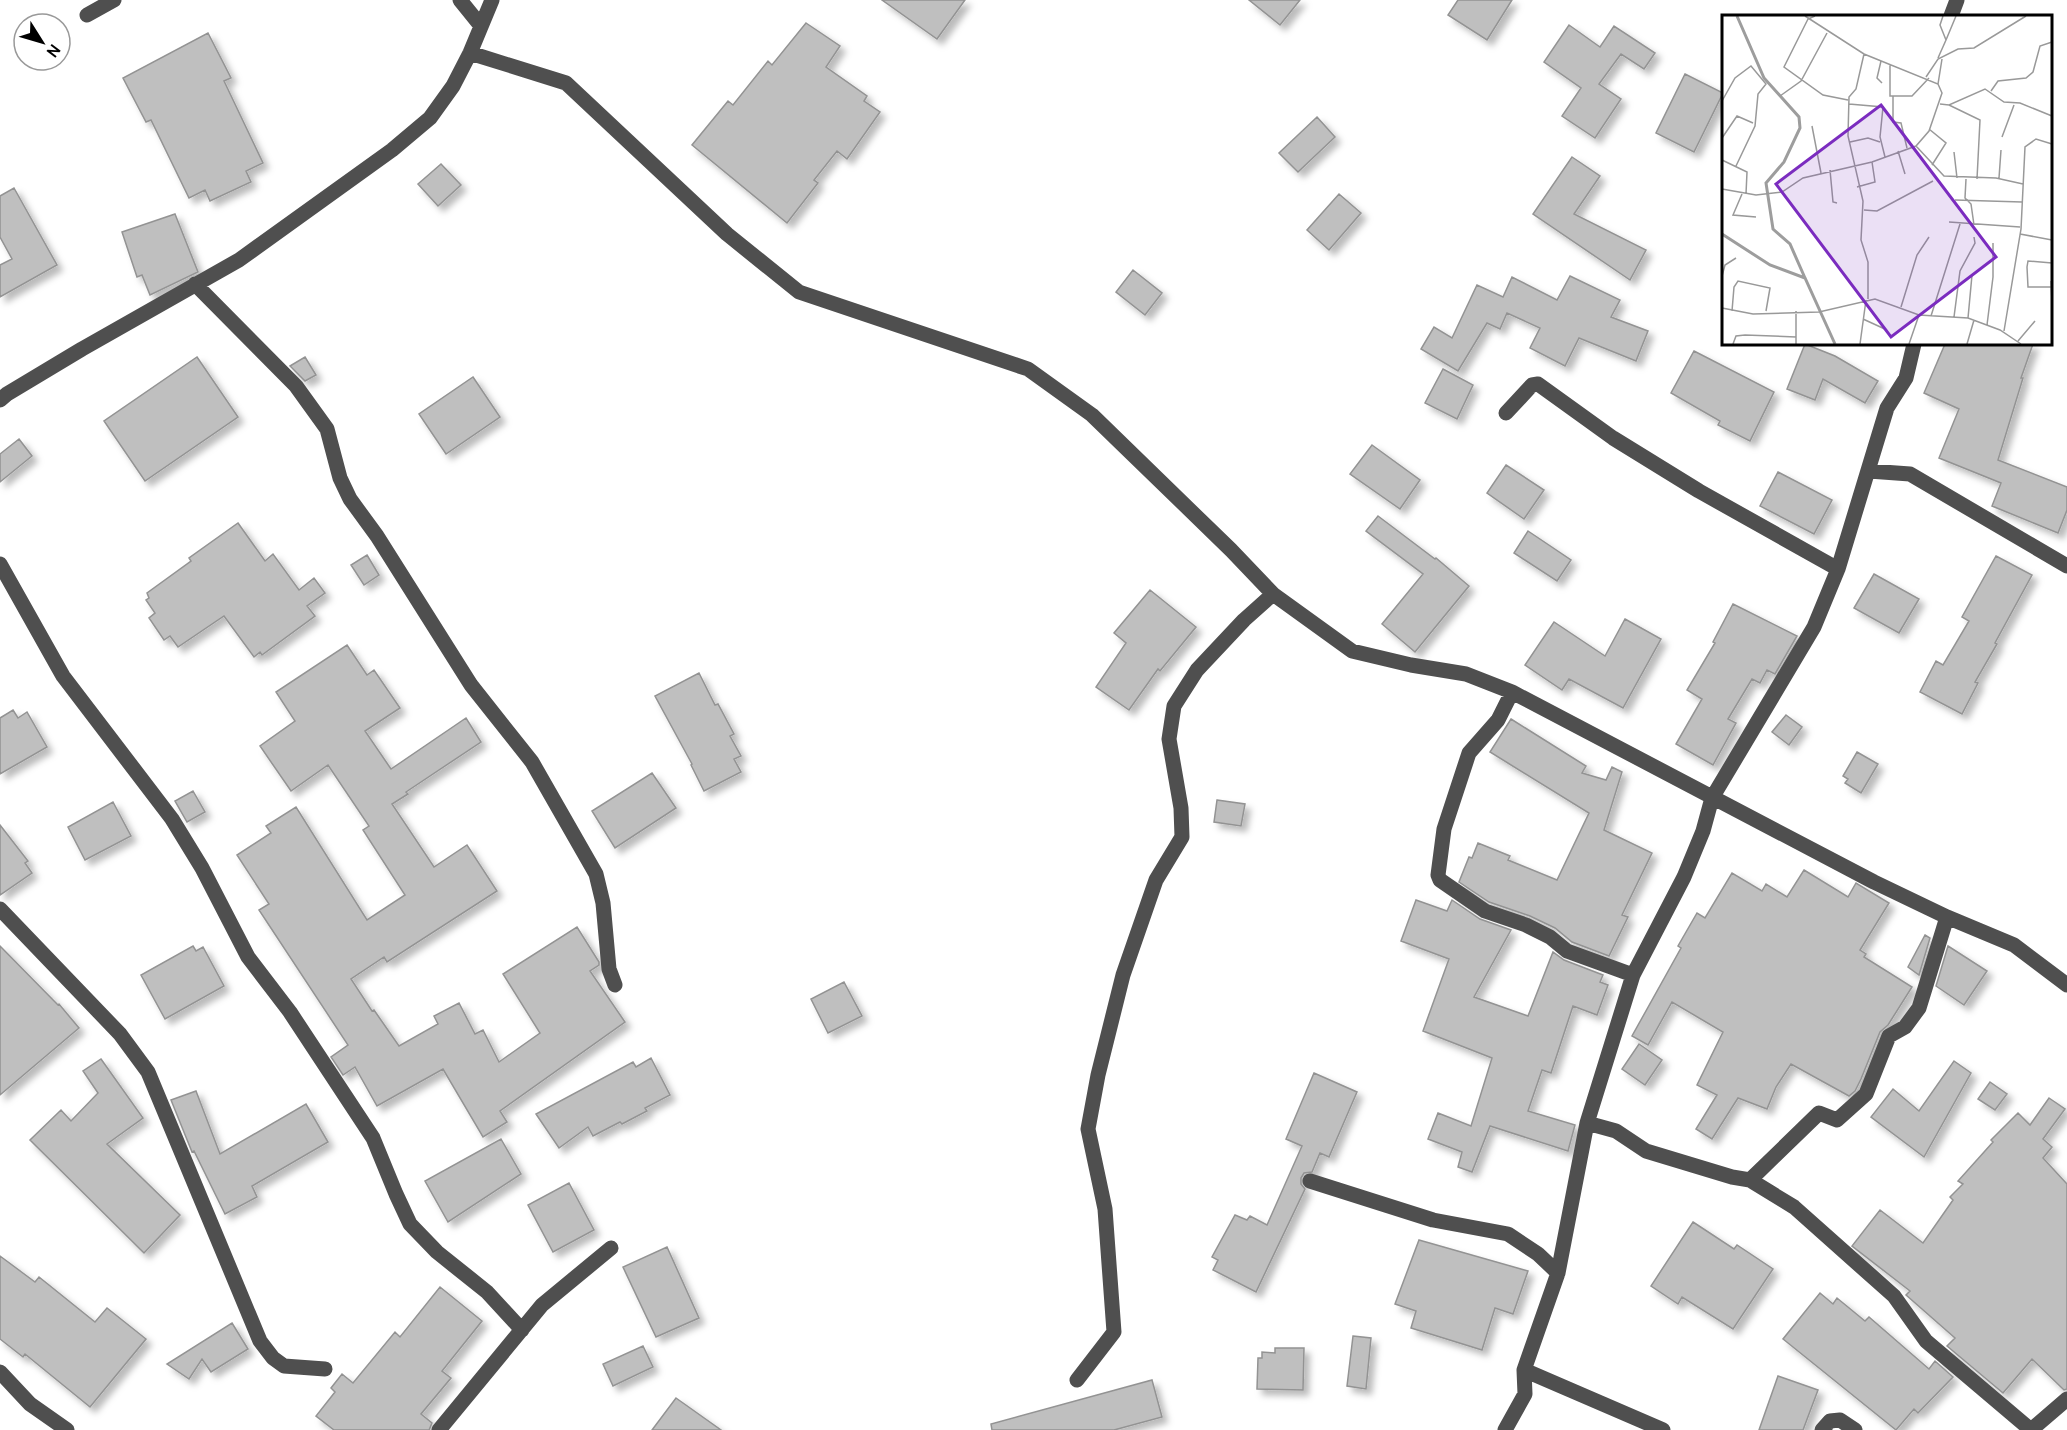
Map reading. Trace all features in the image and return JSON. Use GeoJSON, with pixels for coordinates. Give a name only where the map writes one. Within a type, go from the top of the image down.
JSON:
{"type":"FeatureCollection","features":[{"type":"Feature","properties":{"kind":"street"},"geometry":{"type":"LineString","coordinates":[[87,15],[114,0]]}},
{"type":"Feature","properties":{"kind":"street"},"geometry":{"type":"LineString","coordinates":[[460,0],[481,26]]}},
{"type":"Feature","properties":{"kind":"street"},"geometry":{"type":"LineString","coordinates":[[2,392],[239,260],[392,150],[430,118],[453,86],[470,53],[492,0]]}},
{"type":"Feature","properties":{"kind":"street"},"geometry":{"type":"LineString","coordinates":[[1951,15],[1957,0]]}},
{"type":"Feature","properties":{"kind":"street"},"geometry":{"type":"LineString","coordinates":[[470,53],[566,83],[727,234],[799,292],[1028,369],[1092,415],[1273,594],[1352,651],[1411,666],[1466,674],[1512,692],[1712,798],[1947,917],[2014,945],[2067,985]]}},
{"type":"Feature","properties":{"kind":"street"},"geometry":{"type":"LineString","coordinates":[[195,284],[296,387],[327,429],[340,478],[350,499],[377,536],[471,685],[531,762],[596,874],[603,903],[609,969],[615,985]]}},
{"type":"Feature","properties":{"kind":"street"},"geometry":{"type":"LineString","coordinates":[[1505,1430],[1525,1394],[1524,1370],[1558,1273],[1587,1123],[1634,975],[1684,877],[1703,831],[1712,798],[1814,627],[1838,569],[1887,408],[1906,378],[1914,345]]}},
{"type":"Feature","properties":{"kind":"street"},"geometry":{"type":"LineString","coordinates":[[1506,413],[1532,385],[1538,384],[1613,438],[1838,569]]}},
{"type":"Feature","properties":{"kind":"street"},"geometry":{"type":"LineString","coordinates":[[1869,471],[1910,474],[2067,566]]}},
{"type":"Feature","properties":{"kind":"street"},"geometry":{"type":"LineString","coordinates":[[0,564],[63,676],[172,819],[202,868],[248,957],[290,1012],[374,1138],[410,1224],[437,1252],[486,1292],[522,1330]]}},
{"type":"Feature","properties":{"kind":"street"},"geometry":{"type":"LineString","coordinates":[[1077,1380],[1114,1332],[1104,1209],[1088,1129],[1098,1075],[1124,975],[1156,880],[1182,837],[1181,808],[1169,739],[1174,706],[1197,670],[1244,620],[1273,594]]}},
{"type":"Feature","properties":{"kind":"street"},"geometry":{"type":"LineString","coordinates":[[1512,692],[1498,720],[1469,753],[1444,829],[1438,875],[1445,884],[1485,911],[1526,925],[1550,937],[1567,951],[1634,975]]}},
{"type":"Feature","properties":{"kind":"street"},"geometry":{"type":"LineString","coordinates":[[0,909],[120,1034],[148,1072],[261,1341],[273,1358],[284,1366],[325,1369]]}},
{"type":"Feature","properties":{"kind":"street"},"geometry":{"type":"LineString","coordinates":[[1750,1180],[1819,1113],[1837,1119],[1866,1094],[1889,1036],[1905,1027],[1919,1008],[1947,917]]}},
{"type":"Feature","properties":{"kind":"street"},"geometry":{"type":"LineString","coordinates":[[1587,1123],[1616,1131],[1646,1151],[1732,1177],[1750,1180],[1794,1208],[1894,1296],[1926,1341],[2031,1430],[2067,1399]]}},
{"type":"Feature","properties":{"kind":"street"},"geometry":{"type":"LineString","coordinates":[[1310,1181],[1433,1220],[1508,1234],[1538,1254],[1558,1273]]}},
{"type":"Feature","properties":{"kind":"street"},"geometry":{"type":"LineString","coordinates":[[439,1430],[542,1305],[611,1248]]}},
{"type":"Feature","properties":{"kind":"street"},"geometry":{"type":"LineString","coordinates":[[1524,1370],[1664,1430]]}},
{"type":"Feature","properties":{"kind":"street"},"geometry":{"type":"LineString","coordinates":[[0,1372],[30,1404],[67,1430]]}},
{"type":"Feature","properties":{"kind":"street"},"geometry":{"type":"LineString","coordinates":[[1822,1430],[1830,1421],[1840,1420],[1855,1430]]}},
{"type":"Feature","properties":{"kind":"building"},"geometry":{"type":"Polygon","coordinates":[[[882,0],[965,0],[937,39],[882,0]]]}},
{"type":"Feature","properties":{"kind":"building"},"geometry":{"type":"Polygon","coordinates":[[[1249,0],[1300,0],[1280,25],[1249,0]]]}},
{"type":"Feature","properties":{"kind":"building"},"geometry":{"type":"Polygon","coordinates":[[[1458,0],[1512,0],[1487,40],[1448,15],[1458,0]]]}},
{"type":"Feature","properties":{"kind":"building"},"geometry":{"type":"Polygon","coordinates":[[[806,23],[840,46],[826,67],[867,96],[864,101],[880,112],[847,159],[837,151],[814,180],[818,183],[787,223],[692,145],[728,101],[733,105],[768,61],[772,65],[806,23]]]}},
{"type":"Feature","properties":{"kind":"building"},"geometry":{"type":"Polygon","coordinates":[[[1569,25],[1600,47],[1614,26],[1655,53],[1644,69],[1621,54],[1599,84],[1621,99],[1595,138],[1562,116],[1581,88],[1544,62],[1569,25]]]}},
{"type":"Feature","properties":{"kind":"building"},"geometry":{"type":"Polygon","coordinates":[[[208,33],[231,78],[224,81],[263,163],[246,171],[251,182],[210,201],[205,190],[189,198],[151,120],[146,122],[123,78],[208,33]]]}},
{"type":"Feature","properties":{"kind":"building"},"geometry":{"type":"Polygon","coordinates":[[[1685,74],[1722,92],[1694,152],[1656,133],[1685,74]]]}},
{"type":"Feature","properties":{"kind":"building"},"geometry":{"type":"Polygon","coordinates":[[[1317,117],[1335,137],[1298,172],[1279,153],[1317,117]]]}},
{"type":"Feature","properties":{"kind":"building"},"geometry":{"type":"Polygon","coordinates":[[[1572,157],[1600,176],[1574,214],[1646,250],[1630,280],[1533,214],[1572,157]]]}},
{"type":"Feature","properties":{"kind":"building"},"geometry":{"type":"Polygon","coordinates":[[[441,164],[461,185],[438,206],[418,184],[441,164]]]}},
{"type":"Feature","properties":{"kind":"building"},"geometry":{"type":"Polygon","coordinates":[[[14,188],[57,265],[0,297],[0,265],[12,259],[0,237],[0,196],[14,188]]]}},
{"type":"Feature","properties":{"kind":"building"},"geometry":{"type":"Polygon","coordinates":[[[1339,194],[1361,213],[1329,250],[1307,230],[1339,194]]]}},
{"type":"Feature","properties":{"kind":"building"},"geometry":{"type":"Polygon","coordinates":[[[175,214],[198,272],[150,295],[142,275],[137,277],[122,232],[175,214]]]}},
{"type":"Feature","properties":{"kind":"building"},"geometry":{"type":"Polygon","coordinates":[[[1133,270],[1162,293],[1145,315],[1116,292],[1133,270]]]}},
{"type":"Feature","properties":{"kind":"building"},"geometry":{"type":"Polygon","coordinates":[[[1570,276],[1620,300],[1611,317],[1648,331],[1636,361],[1579,338],[1565,366],[1530,348],[1540,328],[1507,313],[1500,329],[1487,323],[1458,371],[1421,349],[1434,327],[1452,338],[1477,285],[1503,297],[1512,277],[1557,300],[1570,276]]]}},
{"type":"Feature","properties":{"kind":"building"},"geometry":{"type":"Polygon","coordinates":[[[1805,345],[1835,356],[1878,381],[1865,403],[1823,379],[1815,400],[1787,389],[1805,345]]]}},
{"type":"Feature","properties":{"kind":"building"},"geometry":{"type":"Polygon","coordinates":[[[1945,345],[2033,345],[1998,460],[2067,487],[2067,510],[2058,533],[1992,506],[2001,483],[1939,458],[1959,409],[1924,393],[1945,345]]]}},
{"type":"Feature","properties":{"kind":"building"},"geometry":{"type":"Polygon","coordinates":[[[1694,351],[1774,392],[1750,441],[1718,425],[1720,421],[1671,393],[1694,351]]]}},
{"type":"Feature","properties":{"kind":"building"},"geometry":{"type":"Polygon","coordinates":[[[197,357],[238,417],[145,481],[104,421],[197,357]]]}},
{"type":"Feature","properties":{"kind":"building"},"geometry":{"type":"Polygon","coordinates":[[[305,357],[316,375],[305,381],[290,366],[305,357]]]}},
{"type":"Feature","properties":{"kind":"building"},"geometry":{"type":"Polygon","coordinates":[[[1443,369],[1473,385],[1457,419],[1425,403],[1443,369]]]}},
{"type":"Feature","properties":{"kind":"building"},"geometry":{"type":"Polygon","coordinates":[[[473,377],[500,417],[446,454],[419,414],[473,377]]]}},
{"type":"Feature","properties":{"kind":"building"},"geometry":{"type":"Polygon","coordinates":[[[19,439],[32,456],[0,482],[0,454],[19,439]]]}},
{"type":"Feature","properties":{"kind":"building"},"geometry":{"type":"Polygon","coordinates":[[[1372,445],[1420,480],[1400,509],[1350,474],[1372,445]]]}},
{"type":"Feature","properties":{"kind":"building"},"geometry":{"type":"Polygon","coordinates":[[[1506,465],[1544,490],[1524,519],[1487,493],[1506,465]]]}},
{"type":"Feature","properties":{"kind":"building"},"geometry":{"type":"Polygon","coordinates":[[[1778,472],[1832,500],[1814,534],[1760,506],[1778,472]]]}},
{"type":"Feature","properties":{"kind":"building"},"geometry":{"type":"Polygon","coordinates":[[[1378,516],[1436,558],[1469,586],[1415,652],[1382,624],[1423,574],[1366,531],[1378,516]]]}},
{"type":"Feature","properties":{"kind":"building"},"geometry":{"type":"Polygon","coordinates":[[[238,523],[265,561],[273,554],[299,590],[314,578],[325,593],[307,606],[315,616],[262,655],[260,652],[254,657],[224,616],[178,647],[170,636],[164,640],[149,618],[155,613],[146,600],[149,598],[147,593],[191,561],[189,558],[238,523]]]}},
{"type":"Feature","properties":{"kind":"building"},"geometry":{"type":"Polygon","coordinates":[[[1528,531],[1571,560],[1557,581],[1514,553],[1528,531]]]}},
{"type":"Feature","properties":{"kind":"building"},"geometry":{"type":"Polygon","coordinates":[[[367,555],[379,575],[364,585],[351,565],[367,555]]]}},
{"type":"Feature","properties":{"kind":"building"},"geometry":{"type":"Polygon","coordinates":[[[1996,556],[2032,575],[1975,682],[1978,683],[1962,714],[1920,692],[1936,661],[1943,665],[1969,621],[1962,617],[1996,556]]]}},
{"type":"Feature","properties":{"kind":"building"},"geometry":{"type":"Polygon","coordinates":[[[1874,574],[1919,599],[1899,633],[1854,608],[1874,574]]]}},
{"type":"Feature","properties":{"kind":"building"},"geometry":{"type":"Polygon","coordinates":[[[1150,590],[1196,627],[1160,671],[1158,669],[1129,710],[1096,687],[1126,643],[1114,633],[1150,590]]]}},
{"type":"Feature","properties":{"kind":"building"},"geometry":{"type":"Polygon","coordinates":[[[1733,604],[1797,636],[1775,674],[1767,670],[1760,683],[1752,679],[1728,719],[1736,723],[1713,765],[1676,744],[1702,699],[1687,690],[1715,643],[1713,642],[1733,604]]]}},
{"type":"Feature","properties":{"kind":"building"},"geometry":{"type":"Polygon","coordinates":[[[1625,619],[1661,639],[1623,708],[1569,679],[1562,690],[1525,665],[1554,622],[1605,656],[1625,619]]]}},
{"type":"Feature","properties":{"kind":"building"},"geometry":{"type":"Polygon","coordinates":[[[347,645],[367,675],[374,670],[400,708],[365,731],[391,769],[466,718],[481,742],[406,792],[408,794],[392,804],[434,867],[467,845],[497,891],[387,962],[384,957],[351,979],[372,1011],[374,1010],[399,1046],[438,1024],[434,1016],[459,1003],[475,1034],[483,1030],[499,1062],[540,1033],[503,974],[577,927],[599,962],[599,965],[590,971],[625,1022],[500,1111],[507,1122],[483,1137],[443,1069],[377,1106],[355,1067],[343,1075],[331,1057],[348,1045],[259,910],[269,904],[237,855],[271,833],[266,826],[296,807],[367,920],[405,895],[363,830],[369,826],[328,765],[291,791],[260,746],[295,721],[276,692],[347,645]]]}},
{"type":"Feature","properties":{"kind":"building"},"geometry":{"type":"Polygon","coordinates":[[[699,673],[715,705],[718,704],[734,734],[730,736],[741,756],[734,759],[741,772],[704,791],[655,696],[699,673]]]}},
{"type":"Feature","properties":{"kind":"building"},"geometry":{"type":"Polygon","coordinates":[[[13,710],[18,718],[27,712],[47,747],[0,774],[0,718],[13,710]]]}},
{"type":"Feature","properties":{"kind":"building"},"geometry":{"type":"Polygon","coordinates":[[[1786,715],[1802,727],[1789,745],[1772,732],[1786,715]]]}},
{"type":"Feature","properties":{"kind":"building"},"geometry":{"type":"Polygon","coordinates":[[[1511,719],[1586,766],[1582,773],[1606,780],[1612,767],[1622,772],[1604,830],[1652,853],[1622,915],[1628,917],[1609,956],[1572,942],[1555,928],[1530,916],[1489,902],[1459,882],[1469,857],[1472,858],[1478,843],[1510,856],[1508,860],[1557,880],[1589,813],[1490,752],[1511,719]]]}},
{"type":"Feature","properties":{"kind":"building"},"geometry":{"type":"Polygon","coordinates":[[[1857,752],[1878,764],[1861,793],[1845,783],[1848,779],[1843,776],[1857,752]]]}},
{"type":"Feature","properties":{"kind":"building"},"geometry":{"type":"Polygon","coordinates":[[[652,773],[676,808],[615,848],[592,811],[652,773]]]}},
{"type":"Feature","properties":{"kind":"building"},"geometry":{"type":"Polygon","coordinates":[[[193,791],[205,812],[187,822],[175,801],[193,791]]]}},
{"type":"Feature","properties":{"kind":"building"},"geometry":{"type":"Polygon","coordinates":[[[1217,800],[1245,804],[1241,826],[1214,822],[1217,800]]]}},
{"type":"Feature","properties":{"kind":"building"},"geometry":{"type":"Polygon","coordinates":[[[113,802],[131,836],[85,860],[68,827],[113,802]]]}},
{"type":"Feature","properties":{"kind":"building"},"geometry":{"type":"Polygon","coordinates":[[[0,825],[28,861],[25,863],[32,873],[0,895],[0,825]]]}},
{"type":"Feature","properties":{"kind":"building"},"geometry":{"type":"Polygon","coordinates":[[[1804,870],[1848,897],[1856,883],[1889,903],[1860,950],[1866,954],[1864,957],[1912,987],[1888,1025],[1880,1032],[1861,1079],[1855,1091],[1849,1096],[1791,1064],[1776,1087],[1767,1109],[1738,1098],[1712,1139],[1696,1129],[1717,1095],[1697,1085],[1723,1032],[1672,1002],[1648,1045],[1632,1036],[1681,948],[1678,946],[1697,913],[1705,918],[1732,873],[1762,891],[1766,884],[1787,897],[1804,870]]]}},
{"type":"Feature","properties":{"kind":"building"},"geometry":{"type":"Polygon","coordinates":[[[1416,900],[1447,911],[1452,900],[1480,919],[1511,930],[1474,997],[1528,1016],[1553,952],[1564,960],[1603,975],[1600,982],[1608,985],[1597,1015],[1573,1006],[1551,1073],[1542,1070],[1528,1111],[1575,1125],[1568,1151],[1490,1126],[1472,1172],[1458,1167],[1462,1152],[1428,1139],[1438,1113],[1471,1126],[1492,1058],[1423,1031],[1449,959],[1401,941],[1416,900]]]}},
{"type":"Feature","properties":{"kind":"building"},"geometry":{"type":"Polygon","coordinates":[[[1925,935],[1930,938],[1919,975],[1908,967],[1925,935]]]}},
{"type":"Feature","properties":{"kind":"building"},"geometry":{"type":"Polygon","coordinates":[[[0,946],[59,1004],[79,1028],[0,1095],[0,946]]]}},
{"type":"Feature","properties":{"kind":"building"},"geometry":{"type":"Polygon","coordinates":[[[193,946],[196,951],[203,947],[224,986],[165,1019],[141,975],[193,946]]]}},
{"type":"Feature","properties":{"kind":"building"},"geometry":{"type":"Polygon","coordinates":[[[1948,946],[1987,971],[1964,1005],[1936,986],[1948,946]]]}},
{"type":"Feature","properties":{"kind":"building"},"geometry":{"type":"Polygon","coordinates":[[[844,982],[862,1016],[828,1033],[811,999],[844,982]]]}},
{"type":"Feature","properties":{"kind":"building"},"geometry":{"type":"Polygon","coordinates":[[[1639,1044],[1662,1060],[1645,1085],[1622,1069],[1639,1044]]]}},
{"type":"Feature","properties":{"kind":"building"},"geometry":{"type":"Polygon","coordinates":[[[651,1058],[670,1095],[645,1108],[647,1111],[593,1136],[588,1127],[559,1148],[536,1114],[633,1062],[636,1067],[651,1058]]]}},
{"type":"Feature","properties":{"kind":"building"},"geometry":{"type":"Polygon","coordinates":[[[101,1059],[143,1118],[107,1144],[180,1215],[144,1253],[30,1140],[61,1110],[71,1121],[98,1093],[83,1071],[101,1059]]]}},
{"type":"Feature","properties":{"kind":"building"},"geometry":{"type":"Polygon","coordinates":[[[1954,1061],[1971,1073],[1924,1157],[1871,1117],[1893,1089],[1919,1111],[1954,1061]]]}},
{"type":"Feature","properties":{"kind":"building"},"geometry":{"type":"Polygon","coordinates":[[[1314,1073],[1357,1092],[1329,1157],[1320,1153],[1312,1172],[1304,1173],[1301,1178],[1301,1184],[1305,1189],[1256,1292],[1213,1270],[1218,1260],[1212,1257],[1235,1215],[1247,1220],[1250,1216],[1267,1225],[1302,1146],[1286,1139],[1314,1073]]]}},
{"type":"Feature","properties":{"kind":"building"},"geometry":{"type":"Polygon","coordinates":[[[1990,1082],[2007,1094],[1995,1110],[1978,1099],[1990,1082]]]}},
{"type":"Feature","properties":{"kind":"building"},"geometry":{"type":"Polygon","coordinates":[[[196,1091],[220,1154],[306,1104],[328,1142],[252,1186],[257,1197],[225,1214],[194,1151],[192,1152],[171,1100],[196,1091]]]}},
{"type":"Feature","properties":{"kind":"building"},"geometry":{"type":"Polygon","coordinates":[[[2049,1098],[2065,1109],[2043,1139],[2052,1147],[2043,1158],[2067,1184],[2067,1389],[2064,1390],[2032,1359],[2003,1393],[1947,1346],[1955,1338],[1906,1295],[1910,1291],[1852,1246],[1880,1210],[1923,1243],[1953,1200],[1950,1197],[1963,1184],[1958,1181],[1993,1142],[1991,1140],[2018,1113],[2030,1125],[2049,1098]]]}},
{"type":"Feature","properties":{"kind":"building"},"geometry":{"type":"Polygon","coordinates":[[[501,1139],[521,1174],[448,1222],[425,1181],[501,1139]]]}},
{"type":"Feature","properties":{"kind":"building"},"geometry":{"type":"Polygon","coordinates":[[[569,1183],[594,1230],[553,1252],[528,1205],[569,1183]]]}},
{"type":"Feature","properties":{"kind":"building"},"geometry":{"type":"Polygon","coordinates":[[[1693,1222],[1734,1249],[1737,1245],[1773,1269],[1733,1329],[1682,1297],[1678,1304],[1651,1286],[1693,1222]]]}},
{"type":"Feature","properties":{"kind":"building"},"geometry":{"type":"Polygon","coordinates":[[[1419,1240],[1528,1271],[1513,1314],[1495,1308],[1482,1350],[1411,1328],[1416,1311],[1395,1304],[1419,1240]]]}},
{"type":"Feature","properties":{"kind":"building"},"geometry":{"type":"Polygon","coordinates":[[[667,1247],[699,1318],[656,1337],[623,1267],[667,1247]]]}},
{"type":"Feature","properties":{"kind":"building"},"geometry":{"type":"Polygon","coordinates":[[[0,1256],[35,1282],[39,1277],[95,1322],[107,1308],[146,1339],[90,1407],[25,1354],[23,1357],[0,1339],[0,1256]]]}},
{"type":"Feature","properties":{"kind":"building"},"geometry":{"type":"Polygon","coordinates":[[[440,1287],[482,1321],[442,1371],[451,1378],[421,1414],[432,1423],[429,1430],[334,1430],[316,1416],[335,1392],[331,1388],[342,1374],[353,1383],[395,1332],[400,1337],[440,1287]]]}},
{"type":"Feature","properties":{"kind":"building"},"geometry":{"type":"Polygon","coordinates":[[[1820,1293],[1833,1304],[1837,1298],[1865,1321],[1869,1317],[1929,1369],[1935,1361],[1953,1377],[1918,1413],[1914,1409],[1896,1430],[1783,1339],[1820,1293]]]}},
{"type":"Feature","properties":{"kind":"building"},"geometry":{"type":"Polygon","coordinates":[[[232,1323],[248,1349],[211,1372],[202,1359],[189,1379],[167,1364],[232,1323]]]}},
{"type":"Feature","properties":{"kind":"building"},"geometry":{"type":"Polygon","coordinates":[[[1353,1336],[1371,1338],[1366,1389],[1347,1386],[1353,1336]]]}},
{"type":"Feature","properties":{"kind":"building"},"geometry":{"type":"Polygon","coordinates":[[[643,1346],[653,1367],[613,1386],[603,1364],[643,1346]]]}},
{"type":"Feature","properties":{"kind":"building"},"geometry":{"type":"Polygon","coordinates":[[[1275,1348],[1304,1348],[1303,1390],[1257,1389],[1258,1358],[1262,1358],[1262,1352],[1275,1353],[1275,1348]]]}},
{"type":"Feature","properties":{"kind":"building"},"geometry":{"type":"Polygon","coordinates":[[[1778,1376],[1818,1390],[1803,1430],[1759,1430],[1778,1376]]]}},
{"type":"Feature","properties":{"kind":"building"},"geometry":{"type":"Polygon","coordinates":[[[1152,1380],[1162,1417],[1114,1430],[992,1430],[991,1424],[1152,1380]]]}},
{"type":"Feature","properties":{"kind":"building"},"geometry":{"type":"Polygon","coordinates":[[[676,1398],[721,1430],[652,1430],[676,1398]]]}}]}
